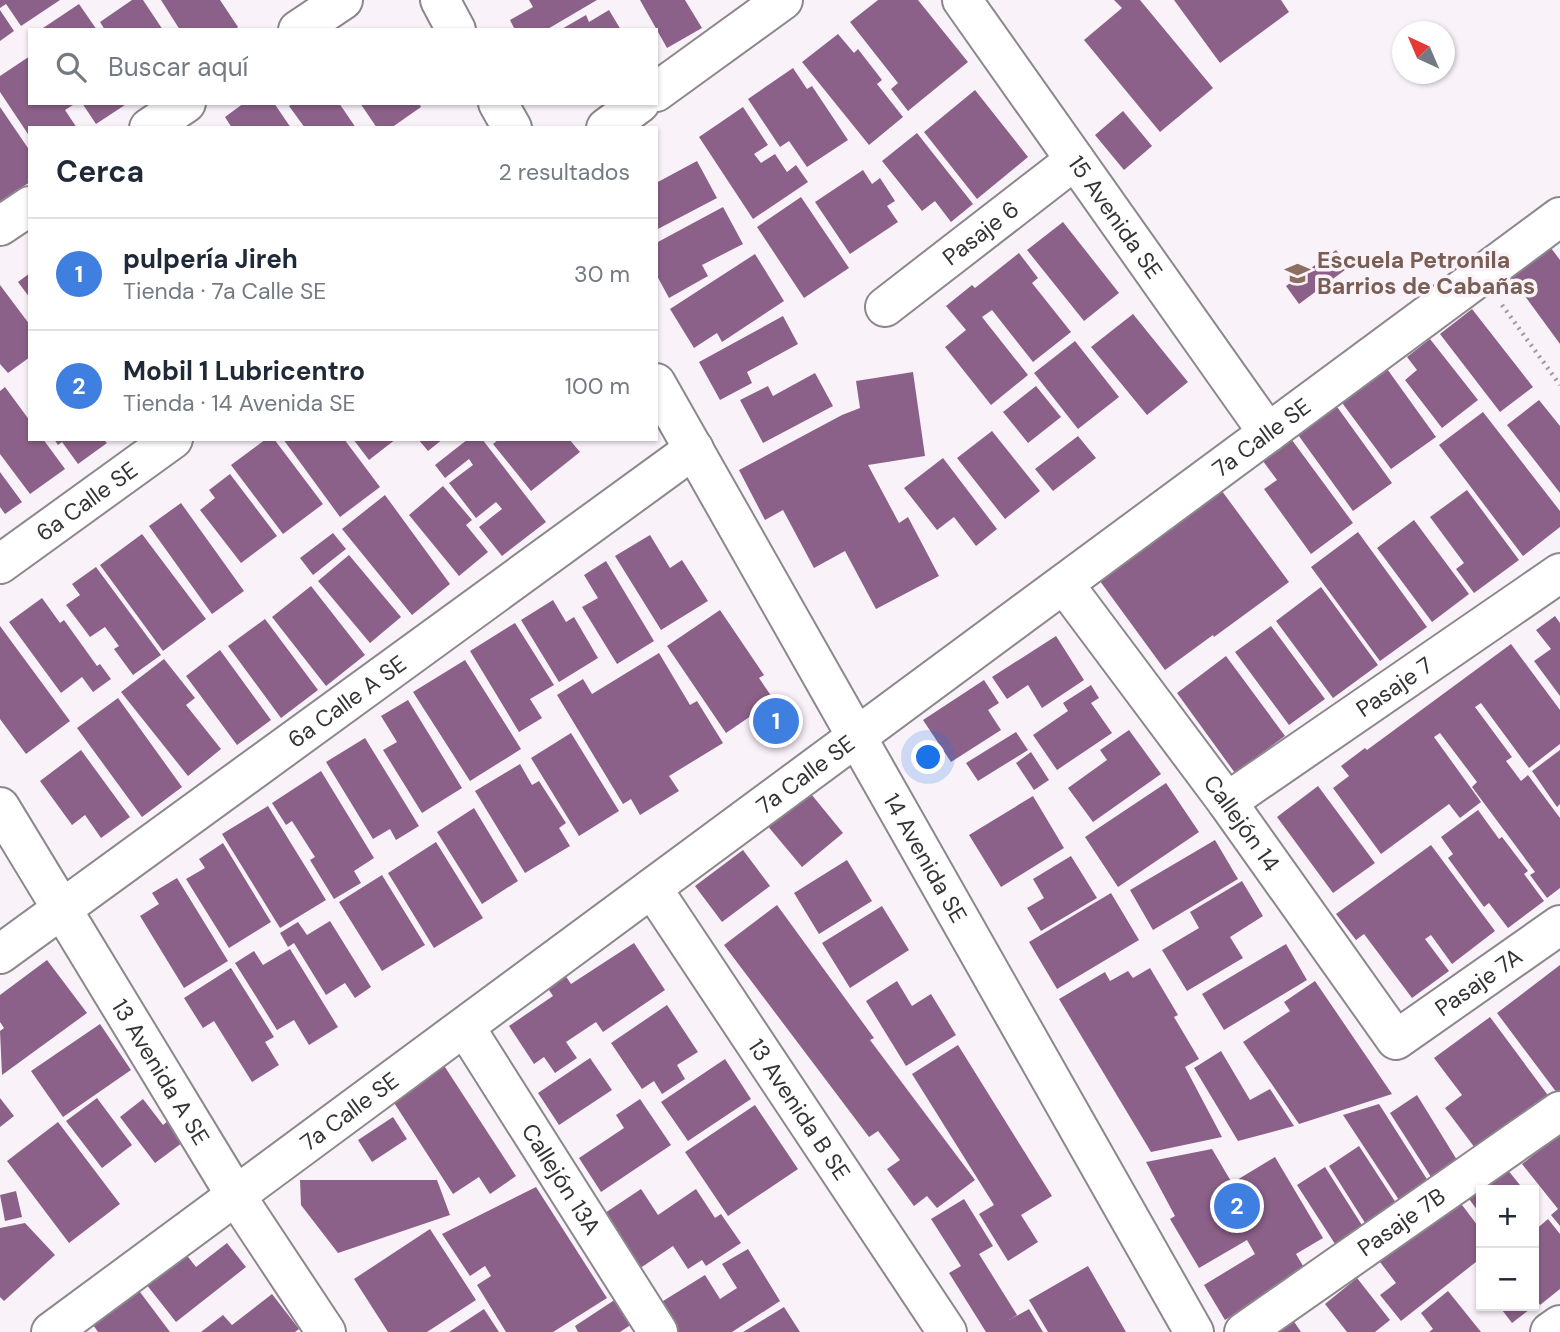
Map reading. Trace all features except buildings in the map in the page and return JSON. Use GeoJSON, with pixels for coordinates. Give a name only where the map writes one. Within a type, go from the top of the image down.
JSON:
{"type":"FeatureCollection","features":[{"type":"Feature","properties":{"kind":"street"},"geometry":{"type":"LineString","coordinates":[[301,28],[343,0]]}},
{"type":"Feature","properties":{"kind":"street"},"geometry":{"type":"LineString","coordinates":[[440,0],[455,28]]}},
{"type":"Feature","properties":{"kind":"street"},"geometry":{"type":"LineString","coordinates":[[658,91],[783,0]]}},
{"type":"Feature","properties":{"kind":"street","name":"15 Avenida SE"},"geometry":{"type":"LineString","coordinates":[[962,0],[1268,433]]}},
{"type":"Feature","properties":{"kind":"street"},"geometry":{"type":"LineString","coordinates":[[152,126],[183,105]]}},
{"type":"Feature","properties":{"kind":"street"},"geometry":{"type":"LineString","coordinates":[[499,105],[511,126]]}},
{"type":"Feature","properties":{"kind":"street"},"geometry":{"type":"LineString","coordinates":[[609,126],[637,105]]}},
{"type":"Feature","properties":{"kind":"street","name":"Pasaje 6"},"geometry":{"type":"LineString","coordinates":[[885,307],[1075,160]]}},
{"type":"Feature","properties":{"kind":"street"},"geometry":{"type":"LineString","coordinates":[[0,226],[28,207]]}},
{"type":"Feature","properties":{"kind":"street","name":"7a Calle SE"},"geometry":{"type":"LineString","coordinates":[[51,1332],[856,737],[1073,597],[1268,433],[1560,218]]}},
{"type":"Feature","properties":{"kind":"street","name":"14 Avenida SE"},"geometry":{"type":"LineString","coordinates":[[658,386],[1194,1332]]}},
{"type":"Feature","properties":{"kind":"street","name":"6a Calle SE"},"geometry":{"type":"LineString","coordinates":[[0,564],[170,441]]}},
{"type":"Feature","properties":{"kind":"street","name":"6a Calle A SE"},"geometry":{"type":"LineString","coordinates":[[0,954],[694,449]]}},
{"type":"Feature","properties":{"kind":"street","name":"Pasaje 7"},"geometry":{"type":"LineString","coordinates":[[1227,802],[1560,573]]}},
{"type":"Feature","properties":{"kind":"street","name":"Callejón 14"},"geometry":{"type":"LineString","coordinates":[[1073,597],[1227,802],[1396,1040]]}},
{"type":"Feature","properties":{"kind":"street","name":"13 Avenida A SE"},"geometry":{"type":"LineString","coordinates":[[0,807],[236,1196],[326,1332]]}},
{"type":"Feature","properties":{"kind":"street","name":"13 Avenida B SE"},"geometry":{"type":"LineString","coordinates":[[652,888],[947,1332]]}},
{"type":"Feature","properties":{"kind":"street","name":"Pasaje 7A"},"geometry":{"type":"LineString","coordinates":[[1396,1040],[1560,925]]}},
{"type":"Feature","properties":{"kind":"street","name":"Callejón 13A"},"geometry":{"type":"LineString","coordinates":[[465,1027],[658,1332]]}},
{"type":"Feature","properties":{"kind":"street","name":"Pasaje 7B"},"geometry":{"type":"LineString","coordinates":[[1244,1332],[1560,1111]]}},
{"type":"Feature","properties":{"kind":"street"},"geometry":{"type":"LineString","coordinates":[[1550,1332],[1560,1325]]}},
{"type":"Feature","properties":{"kind":"path"},"geometry":{"type":"LineString","coordinates":[[1480,276],[1560,385]]}},
{"type":"Feature","properties":{"kind":"place","name":"Escuela Petronila Barrios de Cabañas"},"geometry":{"type":"Point","coordinates":[1297,273]}},
{"type":"Feature","properties":{"kind":"place","name":"pulpería Jireh"},"geometry":{"type":"Point","coordinates":[776,721]}},
{"type":"Feature","properties":{"kind":"place","name":"Mobil 1 Lubricentro"},"geometry":{"type":"Point","coordinates":[1237,1206]}}]}
